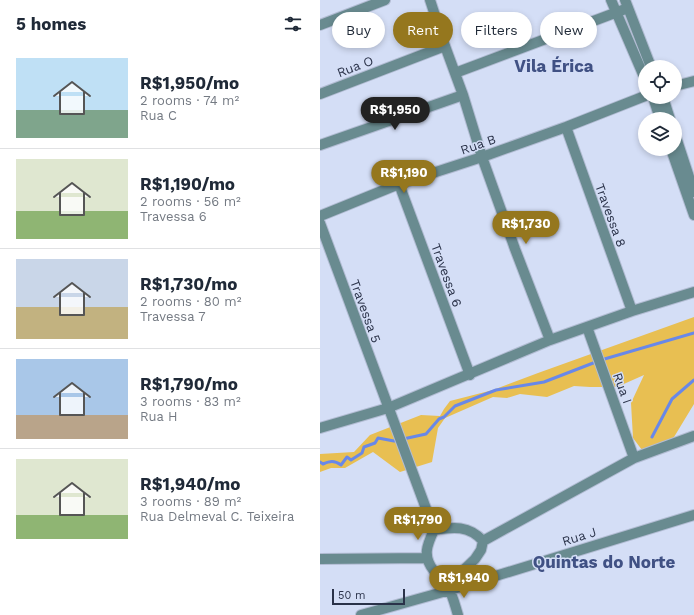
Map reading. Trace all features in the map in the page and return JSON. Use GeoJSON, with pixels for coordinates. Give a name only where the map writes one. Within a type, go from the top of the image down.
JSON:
{"type":"FeatureCollection","features":[{"type":"Feature","properties":{"kind":"street"},"geometry":{"type":"LineString","coordinates":[[320,25],[385,0]]}},
{"type":"Feature","properties":{"kind":"street"},"geometry":{"type":"LineString","coordinates":[[430,0],[434,12]]}},
{"type":"Feature","properties":{"kind":"street"},"geometry":{"type":"LineString","coordinates":[[611,0],[638,63]]}},
{"type":"Feature","properties":{"kind":"street"},"geometry":{"type":"LineString","coordinates":[[455,73],[616,13],[627,4],[648,60]]}},
{"type":"Feature","properties":{"kind":"street","name":"Rua O"},"geometry":{"type":"LineString","coordinates":[[320,94],[440,48]]}},
{"type":"Feature","properties":{"kind":"street"},"geometry":{"type":"LineString","coordinates":[[446,48],[463,95],[482,157],[550,340]]}},
{"type":"Feature","properties":{"kind":"street"},"geometry":{"type":"LineString","coordinates":[[682,84],[694,81]]}},
{"type":"Feature","properties":{"kind":"street"},"geometry":{"type":"LineString","coordinates":[[320,145],[463,95]]}},
{"type":"Feature","properties":{"kind":"street","name":"Rua B"},"geometry":{"type":"LineString","coordinates":[[320,216],[399,184],[482,157],[566,127],[638,99]]}},
{"type":"Feature","properties":{"kind":"street","name":"Travessa 8"},"geometry":{"type":"LineString","coordinates":[[566,127],[632,311]]}},
{"type":"Feature","properties":{"kind":"street"},"geometry":{"type":"LineString","coordinates":[[682,155],[694,192]]}},
{"type":"Feature","properties":{"kind":"street"},"geometry":{"type":"LineString","coordinates":[[673,156],[694,215]]}},
{"type":"Feature","properties":{"kind":"street","name":"Travessa 6"},"geometry":{"type":"LineString","coordinates":[[399,184],[470,375]]}},
{"type":"Feature","properties":{"kind":"street","name":"Travessa 5"},"geometry":{"type":"LineString","coordinates":[[320,223],[434,530]]}},
{"type":"Feature","properties":{"kind":"street"},"geometry":{"type":"LineString","coordinates":[[320,428],[388,408],[470,375],[550,340],[632,311],[694,292]]}},
{"type":"Feature","properties":{"kind":"street","name":"Rua I"},"geometry":{"type":"LineString","coordinates":[[587,327],[634,458]]}},
{"type":"Feature","properties":{"kind":"street"},"geometry":{"type":"LineString","coordinates":[[450,590],[452,580],[475,559],[481,550],[483,541],[634,458],[694,436]]}},
{"type":"Feature","properties":{"kind":"street","name":"Rua J"},"geometry":{"type":"LineString","coordinates":[[361,615],[450,590],[694,515]]}},
{"type":"Feature","properties":{"kind":"street"},"geometry":{"type":"LineString","coordinates":[[458,615],[450,590],[442,579],[432,570],[426,558],[428,546],[434,530],[450,528],[465,529],[478,535],[483,541]]}},
{"type":"Feature","properties":{"kind":"street"},"geometry":{"type":"LineString","coordinates":[[320,558],[426,558]]}},
{"type":"Feature","properties":{"kind":"shaded area"},"geometry":{"type":"Polygon","coordinates":[[[694,317],[694,404],[671,442],[645,454],[633,438],[631,403],[644,375],[617,387],[574,386],[547,397],[520,394],[507,398],[493,397],[445,418],[438,428],[432,462],[400,472],[373,452],[345,468],[331,468],[320,472],[320,454],[354,452],[370,435],[421,415],[440,416],[450,401],[493,390],[694,317]]]}},
{"type":"Feature","properties":{"kind":"waterway"},"geometry":{"type":"LineString","coordinates":[[320,462],[323,464],[334,462],[341,465],[347,457],[351,460],[362,453],[364,447],[375,443],[378,438],[394,441],[426,434],[439,419],[444,417],[455,406],[496,390],[544,382],[601,360],[694,333]]}},
{"type":"Feature","properties":{"kind":"waterway"},"geometry":{"type":"LineString","coordinates":[[652,437],[672,399],[694,380]]}},
{"type":"Feature","properties":{"kind":"district","name":"Vila Érica"},"geometry":{"type":"Point","coordinates":[554,66]}},
{"type":"Feature","properties":{"kind":"district","name":"Quintas do Norte"},"geometry":{"type":"Point","coordinates":[604,562]}}]}
